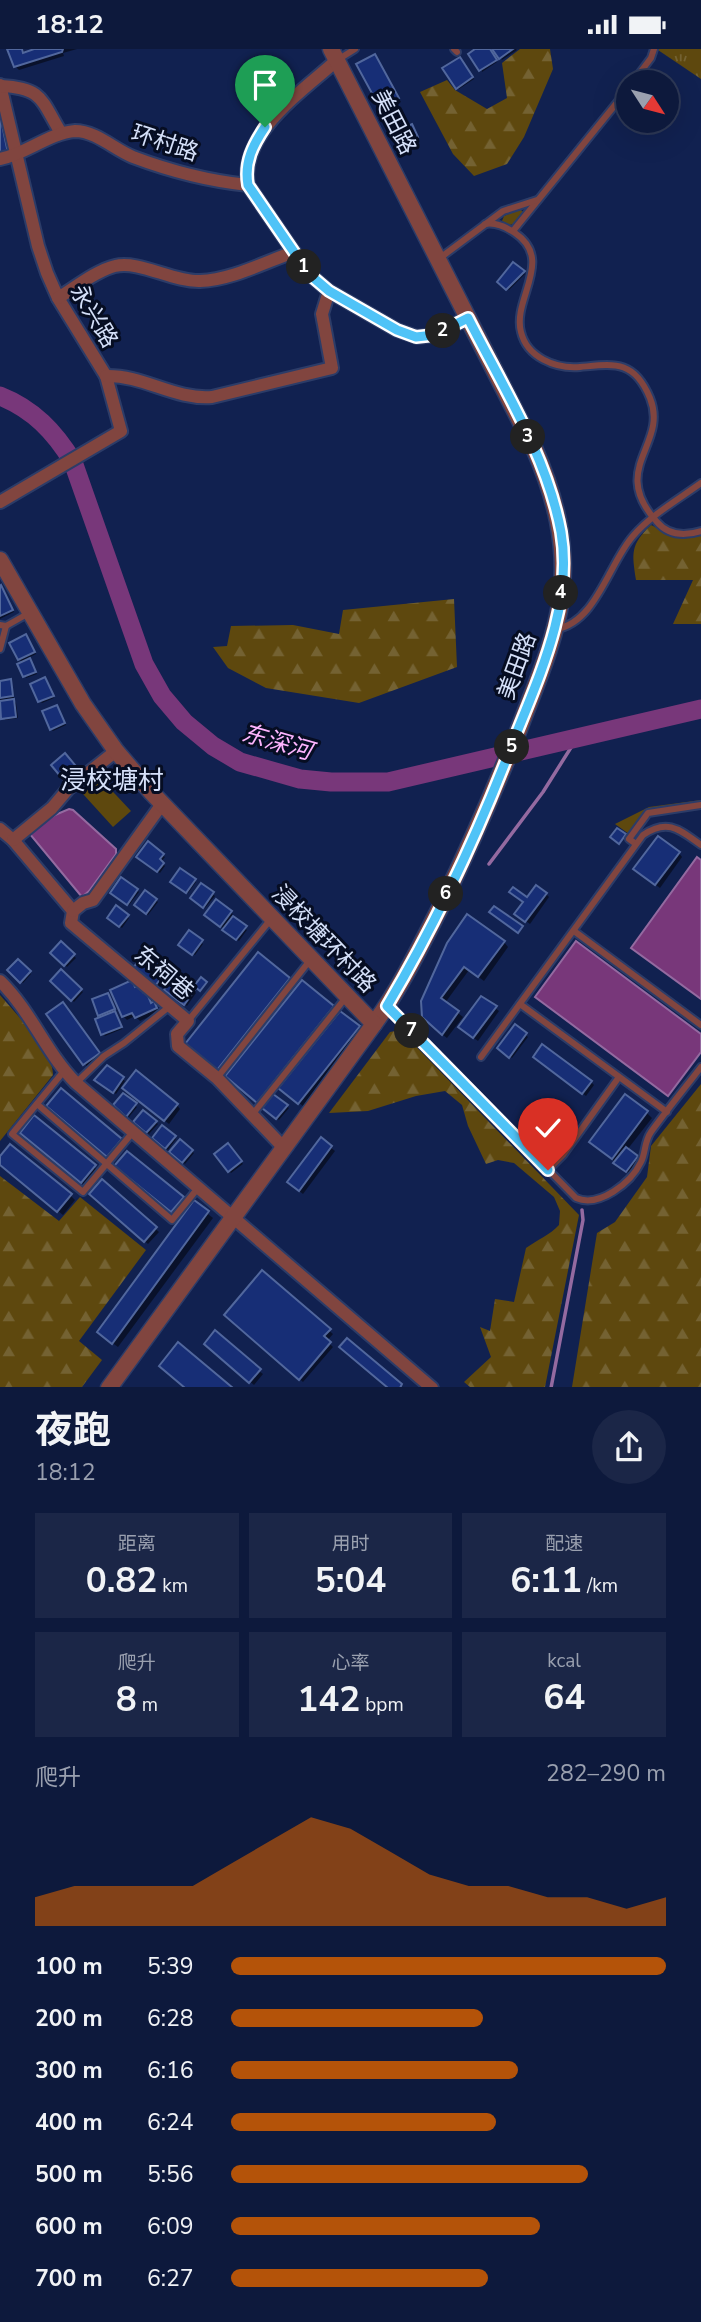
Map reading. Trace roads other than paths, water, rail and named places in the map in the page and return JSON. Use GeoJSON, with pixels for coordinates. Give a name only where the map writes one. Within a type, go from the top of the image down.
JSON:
{"type":"FeatureCollection","features":[{"type":"Feature","properties":{"kind":"street"},"geometry":{"type":"LineString","coordinates":[[334,55],[265,127],[249,155],[246,176],[248,185],[309,274],[329,291],[397,330],[416,337],[434,335],[468,318]]}},
{"type":"Feature","properties":{"kind":"street","name":"美田路"},"geometry":{"type":"LineString","coordinates":[[334,55],[534,448],[555,505],[563,567],[555,629],[491,800],[437,913],[387,1006],[374,1024]]}},
{"type":"Feature","properties":{"kind":"street"},"geometry":{"type":"LineString","coordinates":[[0,85],[31,90],[39,97],[61,133],[17,156],[0,159]]}},
{"type":"Feature","properties":{"kind":"street","name":"永兴路"},"geometry":{"type":"LineString","coordinates":[[0,85],[38,246],[58,298],[106,376],[121,431],[0,502]]}},
{"type":"Feature","properties":{"kind":"street","name":"环村路"},"geometry":{"type":"LineString","coordinates":[[61,133],[78,131],[90,134],[134,157],[222,182],[248,185]]}},
{"type":"Feature","properties":{"kind":"street"},"geometry":{"type":"LineString","coordinates":[[58,298],[115,265],[202,281],[223,277],[294,252]]}},
{"type":"Feature","properties":{"kind":"street"},"geometry":{"type":"LineString","coordinates":[[106,376],[127,377],[186,397],[198,398],[332,368],[322,314],[329,291]]}},
{"type":"Feature","properties":{"kind":"street","name":"浸校塘环村路"},"geometry":{"type":"LineString","coordinates":[[0,560],[83,704],[116,751],[162,804],[374,1024],[110,1387]]}},
{"type":"Feature","properties":{"kind":"street"},"geometry":{"type":"LineString","coordinates":[[13,840],[52,808],[68,789],[116,751]]}},
{"type":"Feature","properties":{"kind":"street"},"geometry":{"type":"LineString","coordinates":[[73,911],[83,903],[93,900],[162,804]]}},
{"type":"Feature","properties":{"kind":"street","name":"东祠巷"},"geometry":{"type":"LineString","coordinates":[[0,829],[13,840],[73,911],[71,923],[188,1021],[177,1034],[177,1046],[217,1078],[284,1148]]}},
{"type":"Feature","properties":{"kind":"street"},"geometry":{"type":"LineString","coordinates":[[0,981],[24,1009],[64,1071],[76,1083],[431,1387]]}},
{"type":"Feature","properties":{"kind":"lane"},"geometry":{"type":"LineString","coordinates":[[334,55],[355,49]]}},
{"type":"Feature","properties":{"kind":"lane"},"geometry":{"type":"LineString","coordinates":[[642,70],[654,49]]}},
{"type":"Feature","properties":{"kind":"lane"},"geometry":{"type":"LineString","coordinates":[[513,231],[616,104]]}},
{"type":"Feature","properties":{"kind":"lane"},"geometry":{"type":"LineString","coordinates":[[438,259],[503,211],[539,199]]}},
{"type":"Feature","properties":{"kind":"lane"},"geometry":{"type":"LineString","coordinates":[[485,224],[497,224],[513,231],[524,241],[532,264],[531,279],[519,319],[521,334],[528,348],[538,357],[558,366],[578,367],[604,363],[622,367],[639,379],[653,409],[654,425],[640,460],[641,500],[663,528],[675,534],[687,535],[701,531]]}},
{"type":"Feature","properties":{"kind":"lane"},"geometry":{"type":"LineString","coordinates":[[555,629],[577,621],[607,580],[627,544],[654,518],[701,483]]}},
{"type":"Feature","properties":{"kind":"lane"},"geometry":{"type":"LineString","coordinates":[[0,649],[3,625],[31,613]]}},
{"type":"Feature","properties":{"kind":"lane"},"geometry":{"type":"LineString","coordinates":[[636,844],[629,839],[648,813],[701,805]]}},
{"type":"Feature","properties":{"kind":"lane"},"geometry":{"type":"LineString","coordinates":[[481,1058],[643,835],[651,829],[669,826],[677,828],[701,845]]}},
{"type":"Feature","properties":{"kind":"lane"},"geometry":{"type":"LineString","coordinates":[[188,1021],[272,918]]}},
{"type":"Feature","properties":{"kind":"lane"},"geometry":{"type":"LineString","coordinates":[[573,931],[701,1025]]}},
{"type":"Feature","properties":{"kind":"lane"},"geometry":{"type":"LineString","coordinates":[[217,1078],[311,959]]}},
{"type":"Feature","properties":{"kind":"lane"},"geometry":{"type":"LineString","coordinates":[[251,1115],[347,996]]}},
{"type":"Feature","properties":{"kind":"lane"},"geometry":{"type":"LineString","coordinates":[[520,1004],[667,1112]]}},
{"type":"Feature","properties":{"kind":"lane"},"geometry":{"type":"LineString","coordinates":[[76,1083],[104,1056],[170,1006]]}},
{"type":"Feature","properties":{"kind":"lane"},"geometry":{"type":"LineString","coordinates":[[387,1006],[576,1198],[587,1202],[601,1198],[624,1184],[633,1174],[642,1160],[646,1140],[701,1067]]}},
{"type":"Feature","properties":{"kind":"lane"},"geometry":{"type":"LineString","coordinates":[[64,1071],[12,1134],[83,1192],[133,1132]]}},
{"type":"Feature","properties":{"kind":"lane"},"geometry":{"type":"LineString","coordinates":[[548,1170],[563,1155],[619,1077]]}},
{"type":"Feature","properties":{"kind":"lane"},"geometry":{"type":"LineString","coordinates":[[37,1104],[172,1220],[198,1188]]}},
{"type":"Feature","properties":{"kind":"waterway","name":"东深河"},"geometry":{"type":"LineString","coordinates":[[0,396],[23,408],[42,423],[59,441],[73,462],[144,664],[162,696],[184,722],[213,746],[240,762],[300,779],[388,782],[701,709]]}},
{"type":"Feature","properties":{"kind":"waterway"},"geometry":{"type":"LineString","coordinates":[[489,864],[543,792],[577,738]]}},
{"type":"Feature","properties":{"kind":"waterway"},"geometry":{"type":"LineString","coordinates":[[551,1387],[583,1220],[582,1210]]}},
{"type":"Feature","properties":{"kind":"district","name":"浸校塘村"},"geometry":{"type":"Point","coordinates":[112,780]}}]}
